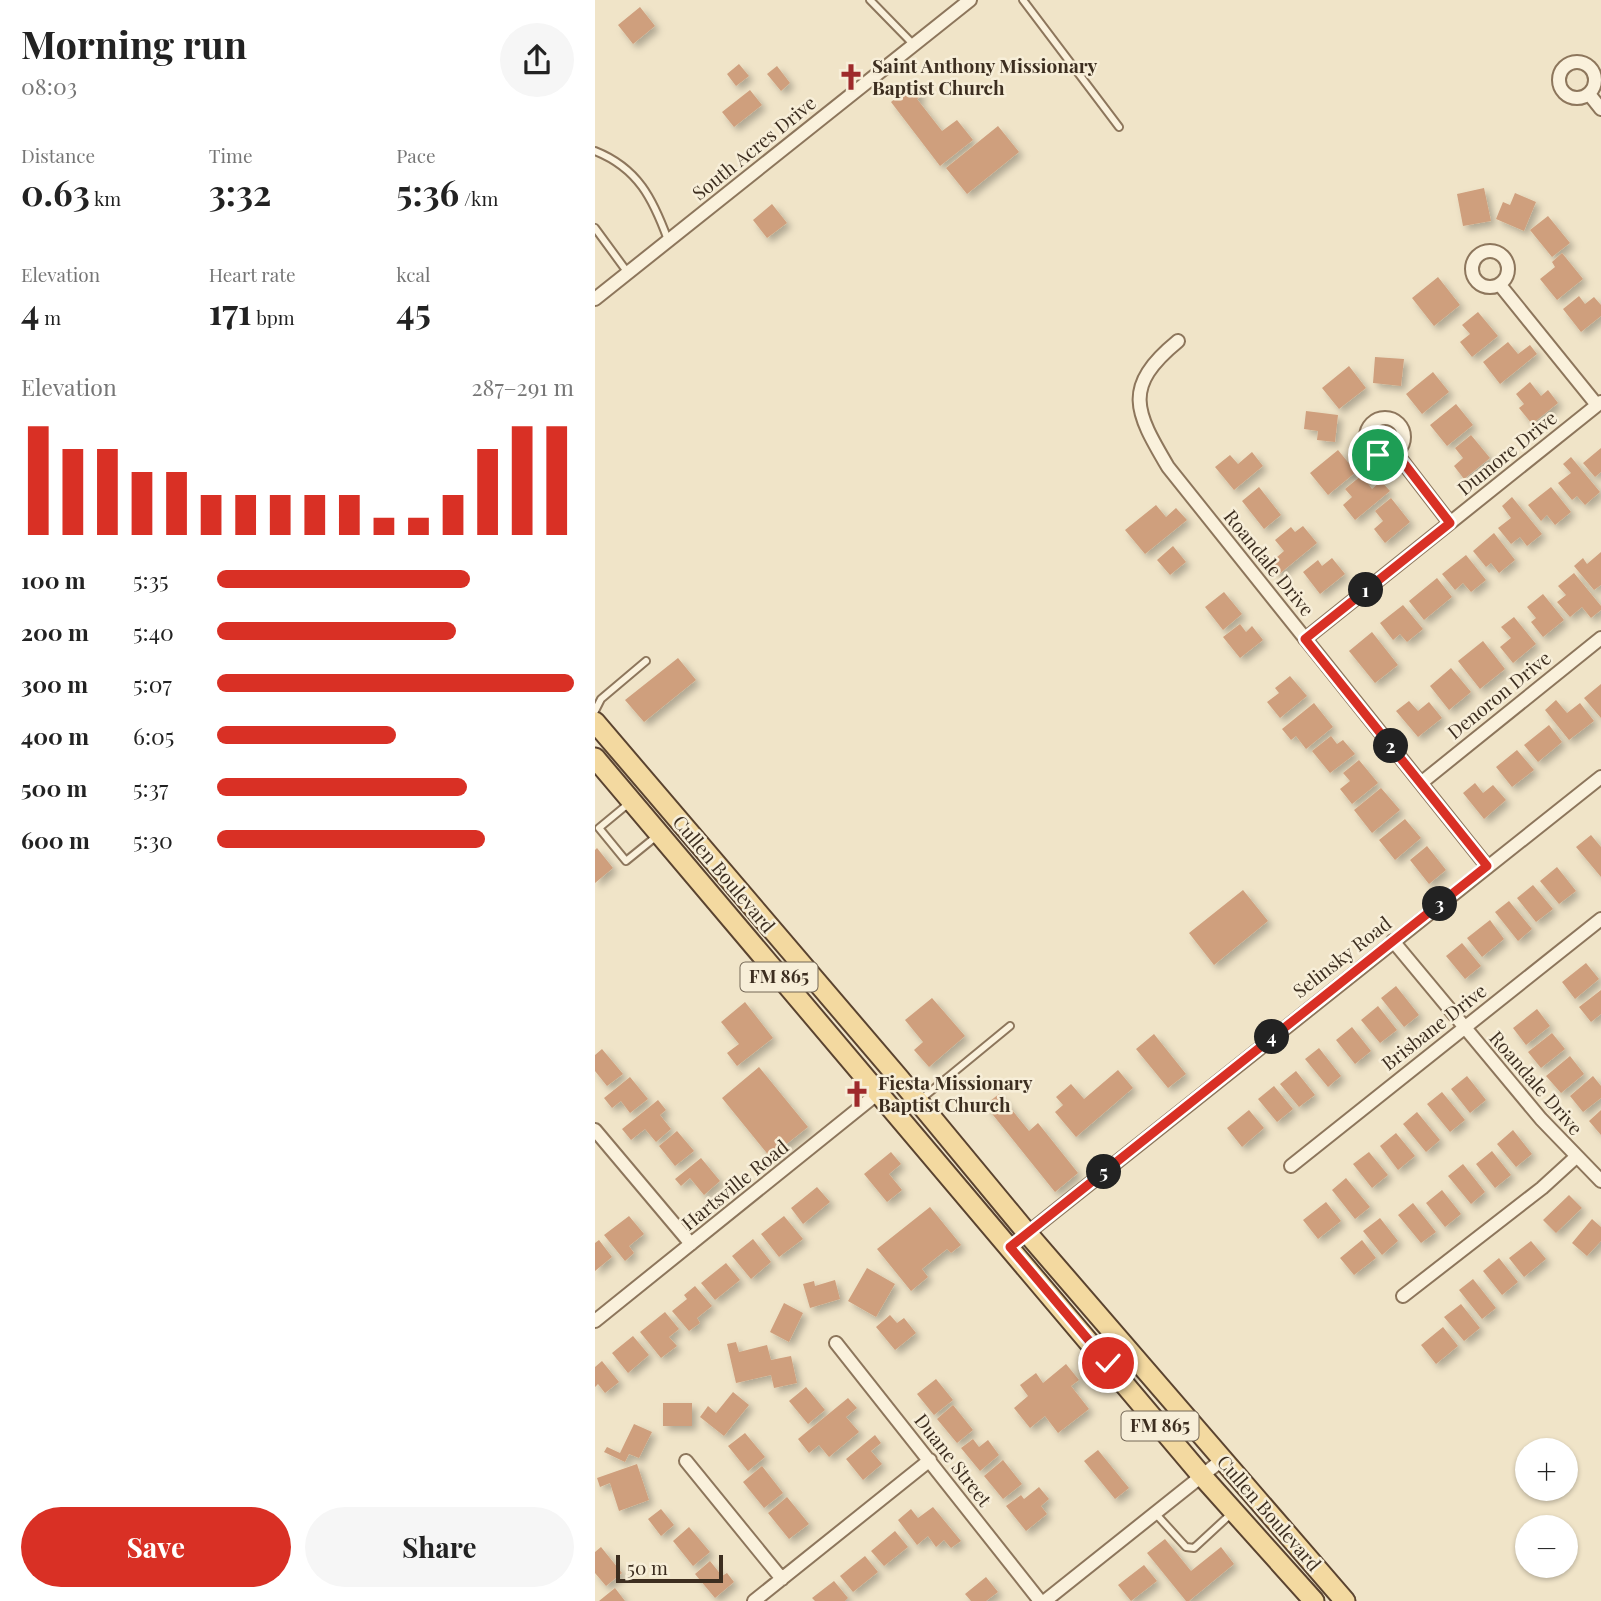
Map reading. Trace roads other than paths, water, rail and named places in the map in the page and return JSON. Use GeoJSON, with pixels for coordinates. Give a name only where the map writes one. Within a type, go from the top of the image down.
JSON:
{"type":"FeatureCollection","features":[{"type":"Feature","properties":{"kind":"main road","name":"Cullen Boulevard"},"geometry":{"type":"LineString","coordinates":[[595,722],[898,1077],[1028,1234],[1345,1601]]}},
{"type":"Feature","properties":{"kind":"main road","name":"Cullen Boulevard"},"geometry":{"type":"LineString","coordinates":[[595,758],[1202,1476],[1314,1601]]}},
{"type":"Feature","properties":{"kind":"main road"},"geometry":{"type":"LineString","coordinates":[[656,830],[671,812]]}},
{"type":"Feature","properties":{"kind":"main road"},"geometry":{"type":"LineString","coordinates":[[764,959],[783,944]]}},
{"type":"Feature","properties":{"kind":"main road"},"geometry":{"type":"LineString","coordinates":[[1108,1363],[1127,1348]]}},
{"type":"Feature","properties":{"kind":"street","name":"South Acres Drive"},"geometry":{"type":"LineString","coordinates":[[595,299],[970,0]]}},
{"type":"Feature","properties":{"kind":"street"},"geometry":{"type":"LineString","coordinates":[[1589,94],[1601,109]]}},
{"type":"Feature","properties":{"kind":"street"},"geometry":{"type":"LineString","coordinates":[[1500,285],[1599,404]]}},
{"type":"Feature","properties":{"kind":"street","name":"Roandale Drive"},"geometry":{"type":"LineString","coordinates":[[1178,341],[1150,369],[1141,385],[1138,400],[1156,447],[1178,480],[1487,866]]}},
{"type":"Feature","properties":{"kind":"street","name":"Dumore Drive"},"geometry":{"type":"LineString","coordinates":[[1305,639],[1599,404]]}},
{"type":"Feature","properties":{"kind":"street"},"geometry":{"type":"LineString","coordinates":[[1396,453],[1450,523]]}},
{"type":"Feature","properties":{"kind":"street","name":"Denoron Drive"},"geometry":{"type":"LineString","coordinates":[[1421,783],[1601,638]]}},
{"type":"Feature","properties":{"kind":"street","name":"Selinsky Road"},"geometry":{"type":"LineString","coordinates":[[1010,1247],[1601,777]]}},
{"type":"Feature","properties":{"kind":"street","name":"Brisbane Drive"},"geometry":{"type":"LineString","coordinates":[[1291,1166],[1601,919]]}},
{"type":"Feature","properties":{"kind":"street","name":"Roandale Drive"},"geometry":{"type":"LineString","coordinates":[[1393,941],[1464,1028],[1576,1157],[1601,1181]]}},
{"type":"Feature","properties":{"kind":"street","name":"Hartsville Road"},"geometry":{"type":"LineString","coordinates":[[595,1321],[879,1095],[898,1077]]}},
{"type":"Feature","properties":{"kind":"street"},"geometry":{"type":"LineString","coordinates":[[595,1130],[691,1244]]}},
{"type":"Feature","properties":{"kind":"street"},"geometry":{"type":"LineString","coordinates":[[1403,1296],[1542,1188],[1576,1157]]}},
{"type":"Feature","properties":{"kind":"street","name":"Duane Street"},"geometry":{"type":"LineString","coordinates":[[836,1343],[1040,1601]]}},
{"type":"Feature","properties":{"kind":"street"},"geometry":{"type":"LineString","coordinates":[[1045,1601],[1223,1459]]}},
{"type":"Feature","properties":{"kind":"street"},"geometry":{"type":"LineString","coordinates":[[754,1601],[930,1460]]}},
{"type":"Feature","properties":{"kind":"street"},"geometry":{"type":"LineString","coordinates":[[686,1461],[782,1579]]}},
{"type":"Feature","properties":{"kind":"lane"},"geometry":{"type":"LineString","coordinates":[[870,0],[913,45]]}},
{"type":"Feature","properties":{"kind":"lane"},"geometry":{"type":"LineString","coordinates":[[1023,0],[1119,127]]}},
{"type":"Feature","properties":{"kind":"lane"},"geometry":{"type":"LineString","coordinates":[[595,150],[618,161],[642,185],[655,208],[668,241]]}},
{"type":"Feature","properties":{"kind":"lane"},"geometry":{"type":"LineString","coordinates":[[595,228],[628,273]]}},
{"type":"Feature","properties":{"kind":"lane"},"geometry":{"type":"LineString","coordinates":[[595,710],[601,699],[646,661]]}},
{"type":"Feature","properties":{"kind":"lane"},"geometry":{"type":"LineString","coordinates":[[631,801],[599,828],[627,861],[656,830]]}},
{"type":"Feature","properties":{"kind":"lane"},"geometry":{"type":"LineString","coordinates":[[918,1102],[1010,1027]]}},
{"type":"Feature","properties":{"kind":"lane"},"geometry":{"type":"LineString","coordinates":[[1155,1513],[1185,1547],[1194,1548],[1234,1511]]}},
{"type":"Feature","properties":{"kind":"place","name":"Saint Anthony Missionary Baptist Church"},"geometry":{"type":"Point","coordinates":[851,77]}},
{"type":"Feature","properties":{"kind":"place","name":"Fiesta Missionary Baptist Church"},"geometry":{"type":"Point","coordinates":[857,1094]}}]}
